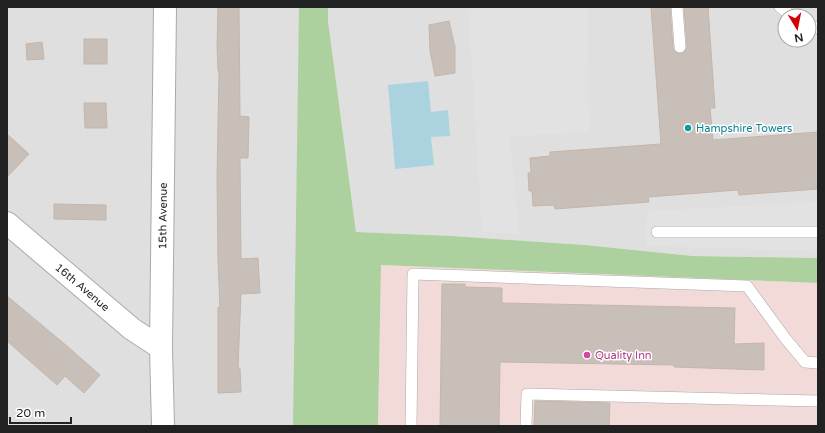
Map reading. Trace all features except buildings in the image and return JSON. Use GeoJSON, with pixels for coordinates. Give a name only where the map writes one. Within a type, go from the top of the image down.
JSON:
{"type":"FeatureCollection","features":[{"type":"Feature","properties":{"kind":"street","name":"15th Avenue"},"geometry":{"type":"LineString","coordinates":[[163,426],[161,348],[165,7]]}},
{"type":"Feature","properties":{"kind":"street","name":"16th Avenue"},"geometry":{"type":"LineString","coordinates":[[7,223],[132,329],[161,348]]}},
{"type":"Feature","properties":{"kind":"lane"},"geometry":{"type":"LineString","coordinates":[[677,7],[680,47]]}},
{"type":"Feature","properties":{"kind":"lane"},"geometry":{"type":"LineString","coordinates":[[657,232],[818,232]]}},
{"type":"Feature","properties":{"kind":"lane"},"geometry":{"type":"LineString","coordinates":[[412,426],[413,274],[747,286],[785,338],[805,362],[818,363]]}},
{"type":"Feature","properties":{"kind":"lane"},"geometry":{"type":"LineString","coordinates":[[526,426],[527,394],[818,401]]}},
{"type":"Feature","properties":{"kind":"shaded area"},"geometry":{"type":"Polygon","coordinates":[[[7,7],[300,7],[296,426],[7,426],[7,7]]]}},
{"type":"Feature","properties":{"kind":"shaded area"},"geometry":{"type":"Polygon","coordinates":[[[328,7],[818,7],[818,258],[693,256],[585,245],[453,236],[356,232],[328,21],[328,7]]]}},
{"type":"Feature","properties":{"kind":"shaded area"},"geometry":{"type":"Polygon","coordinates":[[[468,7],[588,7],[589,131],[510,137],[519,234],[482,232],[468,7]]]}},
{"type":"Feature","properties":{"kind":"shaded area"},"geometry":{"type":"Polygon","coordinates":[[[818,202],[818,251],[646,246],[647,211],[818,202]]]}},
{"type":"Feature","properties":{"kind":"shaded area"},"geometry":{"type":"Polygon","coordinates":[[[381,265],[818,283],[818,426],[378,426],[381,265]]]}},
{"type":"Feature","properties":{"kind":"green space"},"geometry":{"type":"Polygon","coordinates":[[[299,7],[328,7],[328,21],[356,232],[453,236],[585,245],[693,256],[818,258],[818,283],[381,265],[378,426],[293,426],[299,7]]]}},
{"type":"Feature","properties":{"kind":"water"},"geometry":{"type":"Polygon","coordinates":[[[428,81],[431,112],[448,110],[450,136],[431,137],[434,165],[395,169],[388,85],[428,81]]]}},
{"type":"Feature","properties":{"kind":"place","name":"Hampshire Towers"},"geometry":{"type":"Point","coordinates":[688,128]}},
{"type":"Feature","properties":{"kind":"place","name":"Quality Inn"},"geometry":{"type":"Point","coordinates":[587,355]}}]}
